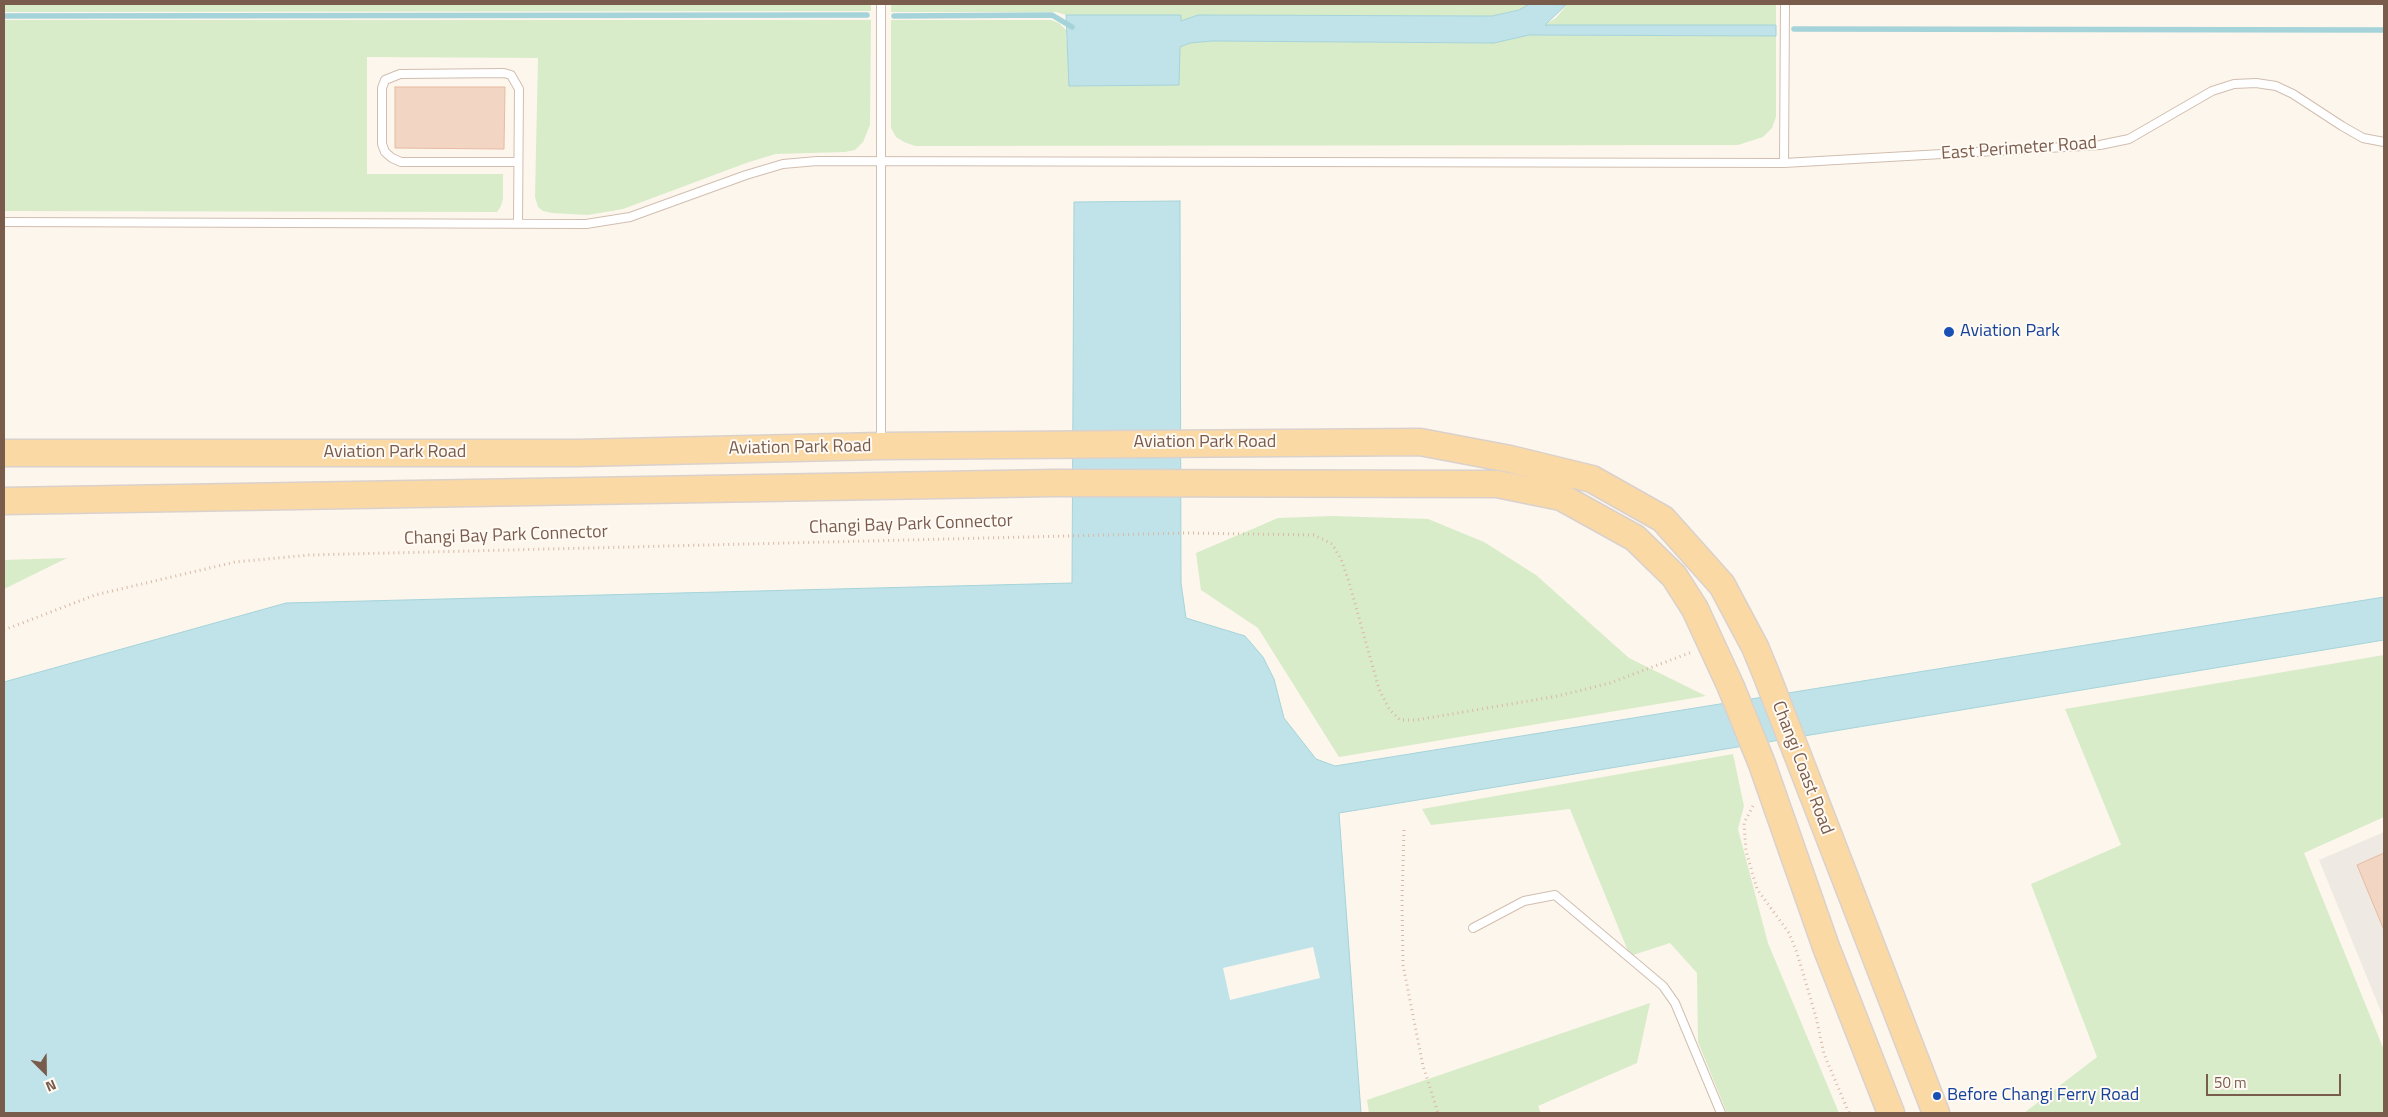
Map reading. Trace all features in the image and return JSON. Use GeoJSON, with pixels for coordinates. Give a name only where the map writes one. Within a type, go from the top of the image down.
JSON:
{"type":"FeatureCollection","features":[{"type":"Feature","properties":{"kind":"main road","name":"Aviation Park Road"},"geometry":{"type":"LineString","coordinates":[[4,453],[578,453],[881,446],[1420,442],[1510,459],[1592,479]]}},
{"type":"Feature","properties":{"kind":"main road","name":"Changi Coast Road"},"geometry":{"type":"LineString","coordinates":[[1592,479],[1663,519],[1722,585],[1755,647],[1767,676],[1936,1113]]}},
{"type":"Feature","properties":{"kind":"main road","name":"Changi Coast Road"},"geometry":{"type":"LineString","coordinates":[[4,501],[1055,483],[1497,484],[1561,498],[1635,538],[1674,576],[1695,609],[1762,764],[1843,991],[1891,1113]]}},
{"type":"Feature","properties":{"kind":"main road"},"geometry":{"type":"LineString","coordinates":[[1843,991],[1855,995],[1872,993],[1878,987],[1881,972]]}},
{"type":"Feature","properties":{"kind":"lane"},"geometry":{"type":"LineString","coordinates":[[881,4],[881,446]]}},
{"type":"Feature","properties":{"kind":"lane"},"geometry":{"type":"LineString","coordinates":[[1784,163],[1785,4]]}},
{"type":"Feature","properties":{"kind":"lane"},"geometry":{"type":"LineString","coordinates":[[518,162],[401,162],[392,158],[385,152],[382,144],[382,88],[385,80],[400,74],[504,73],[511,75],[517,81],[519,89],[518,223]]}},
{"type":"Feature","properties":{"kind":"lane","name":"East Perimeter Road"},"geometry":{"type":"LineString","coordinates":[[4,222],[609,222],[630,217],[746,175],[783,164],[817,161],[1784,163],[2100,145],[2116,142],[2141,133],[2212,91],[2234,84],[2256,83],[2276,86],[2293,94],[2363,138],[2384,142]]}},
{"type":"Feature","properties":{"kind":"lane"},"geometry":{"type":"LineString","coordinates":[[1473,928],[1524,901],[1555,895],[1663,986],[1675,1003],[1720,1113]]}},
{"type":"Feature","properties":{"kind":"path","name":"Changi Bay Park Connector"},"geometry":{"type":"LineString","coordinates":[[4,630],[95,595],[235,562],[300,556],[1187,533],[1314,535],[1332,544],[1341,559],[1349,582],[1378,689],[1389,709],[1400,720],[1416,720],[1558,696],[1610,683],[1695,651],[1690,643]]}},
{"type":"Feature","properties":{"kind":"path"},"geometry":{"type":"LineString","coordinates":[[1754,805],[1744,823],[1746,850],[1757,889],[1788,933],[1797,953],[1816,1017],[1824,1054],[1849,1113]]}},
{"type":"Feature","properties":{"kind":"path"},"geometry":{"type":"LineString","coordinates":[[1404,830],[1403,965],[1423,1066],[1438,1113]]}},
{"type":"Feature","properties":{"kind":"shaded area"},"geometry":{"type":"Polygon","coordinates":[[[2384,832],[2384,1019],[2319,860],[2384,832]]]}},
{"type":"Feature","properties":{"kind":"green space"},"geometry":{"type":"Polygon","coordinates":[[[4,4],[871,4],[871,11],[4,12],[4,4]]]}},
{"type":"Feature","properties":{"kind":"green space"},"geometry":{"type":"Polygon","coordinates":[[[891,4],[1529,4],[1519,10],[1492,16],[1198,15],[1180,22],[1180,15],[1066,15],[1056,12],[891,12],[891,4]]]}},
{"type":"Feature","properties":{"kind":"green space"},"geometry":{"type":"Polygon","coordinates":[[[1564,4],[1776,4],[1776,25],[1544,25],[1556,18],[1566,6],[1564,4]]]}},
{"type":"Feature","properties":{"kind":"green space"},"geometry":{"type":"Polygon","coordinates":[[[4,20],[871,20],[870,125],[863,142],[855,150],[776,154],[749,162],[623,209],[588,215],[552,213],[543,211],[538,207],[535,197],[538,58],[367,57],[367,174],[503,174],[503,198],[497,212],[4,211],[4,20]]]}},
{"type":"Feature","properties":{"kind":"green space"},"geometry":{"type":"Polygon","coordinates":[[[891,20],[1051,20],[1059,23],[1066,30],[1070,86],[1179,84],[1180,47],[1190,43],[1212,41],[1494,43],[1529,35],[1776,36],[1776,117],[1772,128],[1763,137],[1738,145],[915,146],[896,137],[891,128],[891,20]]]}},
{"type":"Feature","properties":{"kind":"green space"},"geometry":{"type":"Polygon","coordinates":[[[1332,516],[1428,519],[1484,542],[1536,575],[1629,658],[1706,696],[1339,757],[1258,628],[1201,590],[1196,553],[1278,518],[1332,516]]]}},
{"type":"Feature","properties":{"kind":"green space"},"geometry":{"type":"Polygon","coordinates":[[[67,558],[4,589],[4,560],[67,558]]]}},
{"type":"Feature","properties":{"kind":"green space"},"geometry":{"type":"Polygon","coordinates":[[[2384,655],[2384,817],[2304,853],[2384,1050],[2384,1113],[2024,1113],[2097,1057],[2031,884],[2121,845],[2065,709],[2384,655]]]}},
{"type":"Feature","properties":{"kind":"green space"},"geometry":{"type":"Polygon","coordinates":[[[1733,754],[1744,806],[1738,829],[1768,943],[1839,1113],[1727,1113],[1698,1042],[1697,973],[1670,943],[1630,956],[1570,809],[1431,825],[1422,809],[1733,754]]]}},
{"type":"Feature","properties":{"kind":"green space"},"geometry":{"type":"Polygon","coordinates":[[[1650,1003],[1637,1063],[1538,1106],[1541,1113],[1369,1113],[1367,1100],[1650,1003]]]}},
{"type":"Feature","properties":{"kind":"water"},"geometry":{"type":"Polygon","coordinates":[[[1529,4],[1566,5],[1545,25],[1776,25],[1776,36],[1529,35],[1494,43],[1212,41],[1190,43],[1180,47],[1179,85],[1069,86],[1066,15],[1181,15],[1181,21],[1198,15],[1492,16],[1519,10],[1529,4]]]}},
{"type":"Feature","properties":{"kind":"water"},"geometry":{"type":"Polygon","coordinates":[[[1180,201],[1181,583],[1186,618],[1245,636],[1263,657],[1274,679],[1284,718],[1316,759],[1335,766],[2384,597],[2384,640],[1339,813],[1361,1113],[4,1113],[4,682],[286,603],[1072,583],[1074,202],[1180,201]]]}},
{"type":"Feature","properties":{"kind":"pier"},"geometry":{"type":"Polygon","coordinates":[[[1313,947],[1320,978],[1230,1000],[1223,968],[1313,947]]]}},
{"type":"Feature","properties":{"kind":"building"},"geometry":{"type":"Polygon","coordinates":[[[395,87],[505,87],[504,149],[395,148],[395,87]]]}},
{"type":"Feature","properties":{"kind":"building"},"geometry":{"type":"Polygon","coordinates":[[[2384,853],[2384,930],[2357,865],[2384,853]]]}},
{"type":"Feature","properties":{"kind":"waterway"},"geometry":{"type":"LineString","coordinates":[[4,16],[867,15]]}},
{"type":"Feature","properties":{"kind":"waterway"},"geometry":{"type":"LineString","coordinates":[[894,16],[1052,15],[1072,27]]}},
{"type":"Feature","properties":{"kind":"waterway"},"geometry":{"type":"LineString","coordinates":[[1794,29],[2384,30]]}},
{"type":"Feature","properties":{"kind":"place","name":"Aviation Park"},"geometry":{"type":"Point","coordinates":[1949,332]}},
{"type":"Feature","properties":{"kind":"place","name":"Before Changi Ferry Road"},"geometry":{"type":"Point","coordinates":[1937,1096]}}]}
